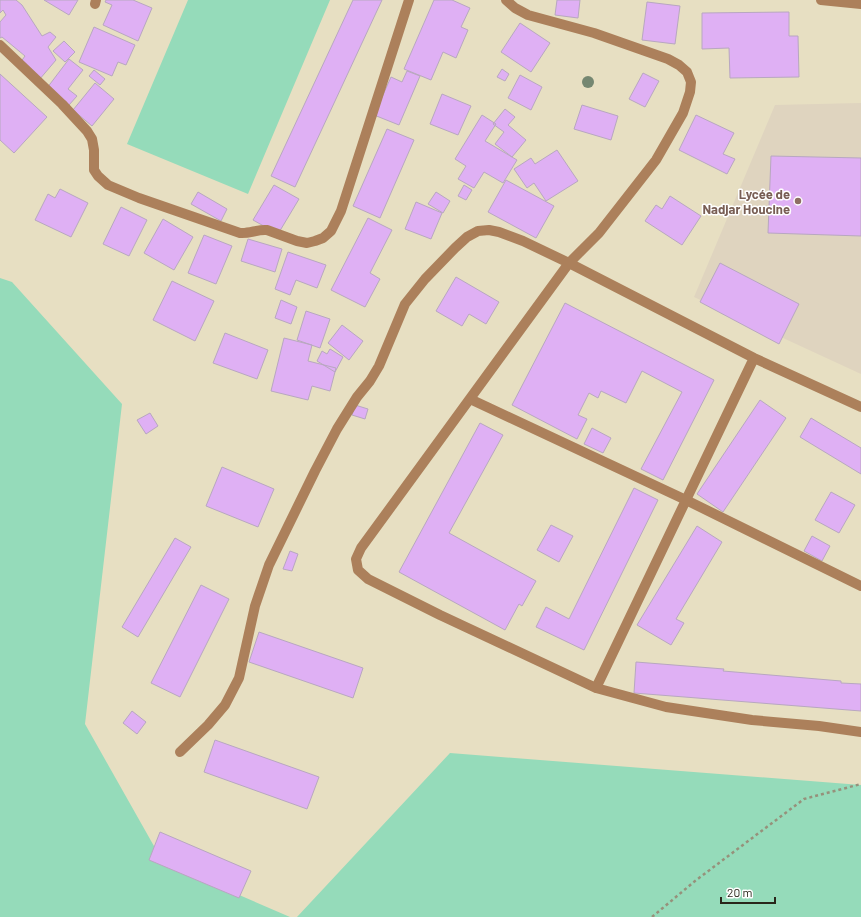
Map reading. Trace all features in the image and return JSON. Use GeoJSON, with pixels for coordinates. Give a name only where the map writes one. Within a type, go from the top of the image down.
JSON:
{"type":"FeatureCollection","features":[{"type":"Feature","properties":{"kind":"street"},"geometry":{"type":"LineString","coordinates":[[0,45],[87,130],[92,139],[94,150],[94,170],[108,185],[139,198],[240,233],[247,234],[267,230],[307,243],[315,242],[332,231],[341,211],[409,0]]}},
{"type":"Feature","properties":{"kind":"street"},"geometry":{"type":"LineString","coordinates":[[506,0],[514,8],[528,15],[594,33],[668,59],[679,65],[687,72],[691,82],[690,92],[683,114],[656,160],[599,233],[569,263],[361,548],[356,559],[358,570],[368,579],[440,615],[596,688],[666,707],[752,720],[819,726],[861,732]]}},
{"type":"Feature","properties":{"kind":"street"},"geometry":{"type":"LineString","coordinates":[[821,0],[861,4]]}},
{"type":"Feature","properties":{"kind":"street"},"geometry":{"type":"LineString","coordinates":[[180,752],[208,725],[225,705],[239,678],[255,606],[269,565],[337,429],[379,366],[405,304],[425,279],[455,248],[467,237],[478,231],[489,230],[499,232],[523,241],[754,358],[861,407]]}},
{"type":"Feature","properties":{"kind":"street"},"geometry":{"type":"LineString","coordinates":[[596,688],[754,358]]}},
{"type":"Feature","properties":{"kind":"street"},"geometry":{"type":"LineString","coordinates":[[470,399],[686,500],[861,586]]}},
{"type":"Feature","properties":{"kind":"path"},"geometry":{"type":"LineString","coordinates":[[652,917],[695,882],[804,799],[861,784]]}},
{"type":"Feature","properties":{"kind":"shaded area","name":"Lycée de Nadjar Houcine"},"geometry":{"type":"Polygon","coordinates":[[[861,103],[861,374],[694,297],[775,105],[861,103]]]}},
{"type":"Feature","properties":{"kind":"green space"},"geometry":{"type":"Polygon","coordinates":[[[188,0],[330,0],[248,194],[127,144],[188,0]]]}},
{"type":"Feature","properties":{"kind":"green space"},"geometry":{"type":"Polygon","coordinates":[[[0,278],[12,282],[122,404],[85,724],[163,862],[290,917],[0,917],[0,278]]]}},
{"type":"Feature","properties":{"kind":"green space"},"geometry":{"type":"Polygon","coordinates":[[[450,753],[861,785],[861,917],[297,917],[450,753]]]}},
{"type":"Feature","properties":{"kind":"building"},"geometry":{"type":"Polygon","coordinates":[[[0,0],[16,0],[22,5],[42,36],[50,32],[56,37],[48,47],[56,60],[39,80],[20,63],[25,56],[2,37],[0,38],[0,22],[6,15],[3,10],[0,13],[0,0]]]}},
{"type":"Feature","properties":{"kind":"building"},"geometry":{"type":"Polygon","coordinates":[[[44,0],[78,0],[69,15],[44,0]]]}},
{"type":"Feature","properties":{"kind":"building"},"geometry":{"type":"Polygon","coordinates":[[[106,0],[133,0],[152,8],[138,41],[103,25],[112,5],[105,2],[106,0]]]}},
{"type":"Feature","properties":{"kind":"building"},"geometry":{"type":"Polygon","coordinates":[[[353,0],[382,0],[295,187],[271,176],[353,0]]]}},
{"type":"Feature","properties":{"kind":"building"},"geometry":{"type":"Polygon","coordinates":[[[434,0],[452,0],[470,8],[461,27],[468,30],[456,58],[443,52],[431,80],[404,69],[434,0]]]}},
{"type":"Feature","properties":{"kind":"building"},"geometry":{"type":"Polygon","coordinates":[[[557,0],[580,0],[578,18],[555,15],[557,0]]]}},
{"type":"Feature","properties":{"kind":"building"},"geometry":{"type":"Polygon","coordinates":[[[647,2],[680,6],[675,44],[642,40],[647,2]]]}},
{"type":"Feature","properties":{"kind":"building"},"geometry":{"type":"Polygon","coordinates":[[[789,12],[789,36],[798,36],[799,77],[730,78],[729,48],[702,49],[702,13],[789,12]]]}},
{"type":"Feature","properties":{"kind":"building"},"geometry":{"type":"Polygon","coordinates":[[[520,23],[550,43],[531,72],[501,52],[520,23]]]}},
{"type":"Feature","properties":{"kind":"building"},"geometry":{"type":"Polygon","coordinates":[[[94,27],[135,45],[126,65],[118,62],[112,76],[79,62],[94,27]]]}},
{"type":"Feature","properties":{"kind":"building"},"geometry":{"type":"Polygon","coordinates":[[[64,41],[75,52],[65,62],[53,51],[64,41]]]}},
{"type":"Feature","properties":{"kind":"building"},"geometry":{"type":"Polygon","coordinates":[[[69,59],[83,70],[68,89],[77,96],[69,105],[47,88],[69,59]]]}},
{"type":"Feature","properties":{"kind":"building"},"geometry":{"type":"Polygon","coordinates":[[[502,69],[509,74],[505,81],[497,77],[502,69]]]}},
{"type":"Feature","properties":{"kind":"building"},"geometry":{"type":"Polygon","coordinates":[[[94,70],[105,79],[100,85],[89,76],[94,70]]]}},
{"type":"Feature","properties":{"kind":"building"},"geometry":{"type":"Polygon","coordinates":[[[407,71],[420,76],[399,125],[374,115],[391,77],[402,82],[407,71]]]}},
{"type":"Feature","properties":{"kind":"building"},"geometry":{"type":"Polygon","coordinates":[[[643,73],[659,81],[645,107],[629,99],[643,73]]]}},
{"type":"Feature","properties":{"kind":"building"},"geometry":{"type":"Polygon","coordinates":[[[0,74],[47,117],[14,153],[0,140],[0,74]]]}},
{"type":"Feature","properties":{"kind":"building"},"geometry":{"type":"Polygon","coordinates":[[[520,75],[542,87],[531,110],[508,98],[520,75]]]}},
{"type":"Feature","properties":{"kind":"building"},"geometry":{"type":"Polygon","coordinates":[[[95,83],[114,99],[92,126],[73,110],[95,83]]]}},
{"type":"Feature","properties":{"kind":"building"},"geometry":{"type":"Polygon","coordinates":[[[442,94],[471,106],[458,135],[430,124],[442,94]]]}},
{"type":"Feature","properties":{"kind":"building"},"geometry":{"type":"Polygon","coordinates":[[[582,105],[618,116],[611,140],[574,129],[582,105]]]}},
{"type":"Feature","properties":{"kind":"building"},"geometry":{"type":"Polygon","coordinates":[[[505,109],[515,117],[508,125],[526,140],[512,157],[495,144],[504,132],[493,124],[505,109]]]}},
{"type":"Feature","properties":{"kind":"building"},"geometry":{"type":"Polygon","coordinates":[[[482,115],[496,124],[485,141],[517,160],[503,183],[484,172],[474,188],[458,179],[466,166],[455,159],[482,115]]]}},
{"type":"Feature","properties":{"kind":"building"},"geometry":{"type":"Polygon","coordinates":[[[696,115],[734,133],[723,154],[735,159],[727,174],[679,150],[696,115]]]}},
{"type":"Feature","properties":{"kind":"building"},"geometry":{"type":"Polygon","coordinates":[[[387,129],[414,140],[380,218],[353,206],[387,129]]]}},
{"type":"Feature","properties":{"kind":"building"},"geometry":{"type":"Polygon","coordinates":[[[557,150],[578,181],[546,201],[534,183],[527,188],[514,169],[531,158],[535,164],[557,150]]]}},
{"type":"Feature","properties":{"kind":"building"},"geometry":{"type":"Polygon","coordinates":[[[771,156],[861,158],[861,236],[768,233],[771,156]]]}},
{"type":"Feature","properties":{"kind":"building"},"geometry":{"type":"Polygon","coordinates":[[[506,180],[554,206],[536,238],[488,212],[506,180]]]}},
{"type":"Feature","properties":{"kind":"building"},"geometry":{"type":"Polygon","coordinates":[[[274,185],[299,199],[278,234],[253,220],[274,185]]]}},
{"type":"Feature","properties":{"kind":"building"},"geometry":{"type":"Polygon","coordinates":[[[464,185],[472,190],[466,200],[458,196],[464,185]]]}},
{"type":"Feature","properties":{"kind":"building"},"geometry":{"type":"Polygon","coordinates":[[[60,189],[88,203],[71,237],[35,220],[48,194],[55,198],[60,189]]]}},
{"type":"Feature","properties":{"kind":"building"},"geometry":{"type":"Polygon","coordinates":[[[198,192],[227,209],[221,221],[191,204],[198,192]]]}},
{"type":"Feature","properties":{"kind":"building"},"geometry":{"type":"Polygon","coordinates":[[[436,192],[450,201],[443,213],[428,204],[436,192]]]}},
{"type":"Feature","properties":{"kind":"building"},"geometry":{"type":"Polygon","coordinates":[[[670,196],[701,216],[682,245],[645,221],[656,205],[662,209],[670,196]]]}},
{"type":"Feature","properties":{"kind":"building"},"geometry":{"type":"Polygon","coordinates":[[[416,202],[442,213],[431,239],[405,229],[416,202]]]}},
{"type":"Feature","properties":{"kind":"building"},"geometry":{"type":"Polygon","coordinates":[[[121,207],[147,220],[129,256],[103,244],[121,207]]]}},
{"type":"Feature","properties":{"kind":"building"},"geometry":{"type":"Polygon","coordinates":[[[368,218],[392,230],[370,273],[380,279],[365,307],[331,290],[368,218]]]}},
{"type":"Feature","properties":{"kind":"building"},"geometry":{"type":"Polygon","coordinates":[[[163,219],[193,237],[174,270],[144,253],[163,219]]]}},
{"type":"Feature","properties":{"kind":"building"},"geometry":{"type":"Polygon","coordinates":[[[204,235],[232,246],[216,284],[188,273],[204,235]]]}},
{"type":"Feature","properties":{"kind":"building"},"geometry":{"type":"Polygon","coordinates":[[[248,239],[282,249],[275,272],[241,261],[248,239]]]}},
{"type":"Feature","properties":{"kind":"building"},"geometry":{"type":"Polygon","coordinates":[[[288,252],[326,265],[317,288],[296,280],[290,295],[275,289],[288,252]]]}},
{"type":"Feature","properties":{"kind":"building"},"geometry":{"type":"Polygon","coordinates":[[[720,263],[799,304],[779,344],[700,302],[720,263]]]}},
{"type":"Feature","properties":{"kind":"building"},"geometry":{"type":"Polygon","coordinates":[[[456,277],[499,302],[486,324],[469,314],[462,326],[436,311],[456,277]]]}},
{"type":"Feature","properties":{"kind":"building"},"geometry":{"type":"Polygon","coordinates":[[[172,281],[214,301],[195,341],[153,320],[172,281]]]}},
{"type":"Feature","properties":{"kind":"building"},"geometry":{"type":"Polygon","coordinates":[[[281,300],[297,307],[291,324],[275,318],[281,300]]]}},
{"type":"Feature","properties":{"kind":"building"},"geometry":{"type":"Polygon","coordinates":[[[565,303],[714,380],[663,480],[641,469],[682,392],[642,371],[626,403],[601,391],[598,398],[589,393],[578,415],[587,419],[577,439],[512,405],[565,303]]]}},
{"type":"Feature","properties":{"kind":"building"},"geometry":{"type":"Polygon","coordinates":[[[306,311],[330,319],[320,348],[297,340],[306,311]]]}},
{"type":"Feature","properties":{"kind":"building"},"geometry":{"type":"Polygon","coordinates":[[[342,325],[363,341],[349,360],[328,343],[342,325]]]}},
{"type":"Feature","properties":{"kind":"building"},"geometry":{"type":"Polygon","coordinates":[[[225,333],[268,350],[257,379],[213,363],[225,333]]]}},
{"type":"Feature","properties":{"kind":"building"},"geometry":{"type":"Polygon","coordinates":[[[284,338],[312,345],[308,361],[336,368],[330,391],[312,386],[308,400],[271,391],[284,338]]]}},
{"type":"Feature","properties":{"kind":"building"},"geometry":{"type":"Polygon","coordinates":[[[330,349],[343,357],[335,372],[317,361],[322,351],[327,354],[330,349]]]}},
{"type":"Feature","properties":{"kind":"building"},"geometry":{"type":"Polygon","coordinates":[[[760,400],[786,418],[723,512],[697,494],[760,400]]]}},
{"type":"Feature","properties":{"kind":"building"},"geometry":{"type":"Polygon","coordinates":[[[355,405],[368,409],[365,419],[352,415],[355,405]]]}},
{"type":"Feature","properties":{"kind":"building"},"geometry":{"type":"Polygon","coordinates":[[[150,413],[158,426],[146,434],[137,420],[150,413]]]}},
{"type":"Feature","properties":{"kind":"building"},"geometry":{"type":"Polygon","coordinates":[[[811,418],[861,448],[861,474],[800,437],[811,418]]]}},
{"type":"Feature","properties":{"kind":"building"},"geometry":{"type":"Polygon","coordinates":[[[480,423],[503,435],[449,533],[536,581],[522,606],[519,604],[505,630],[399,572],[480,423]]]}},
{"type":"Feature","properties":{"kind":"building"},"geometry":{"type":"Polygon","coordinates":[[[592,428],[611,438],[603,453],[584,444],[592,428]]]}},
{"type":"Feature","properties":{"kind":"building"},"geometry":{"type":"Polygon","coordinates":[[[222,467],[274,489],[258,527],[206,506],[222,467]]]}},
{"type":"Feature","properties":{"kind":"building"},"geometry":{"type":"Polygon","coordinates":[[[634,488],[658,500],[584,650],[536,627],[546,607],[569,619],[634,488]]]}},
{"type":"Feature","properties":{"kind":"building"},"geometry":{"type":"Polygon","coordinates":[[[831,492],[855,505],[839,533],[815,520],[831,492]]]}},
{"type":"Feature","properties":{"kind":"building"},"geometry":{"type":"Polygon","coordinates":[[[551,525],[573,536],[559,562],[537,550],[551,525]]]}},
{"type":"Feature","properties":{"kind":"building"},"geometry":{"type":"Polygon","coordinates":[[[697,526],[722,542],[676,619],[684,623],[671,645],[637,625],[697,526]]]}},
{"type":"Feature","properties":{"kind":"building"},"geometry":{"type":"Polygon","coordinates":[[[812,536],[830,546],[822,561],[804,551],[812,536]]]}},
{"type":"Feature","properties":{"kind":"building"},"geometry":{"type":"Polygon","coordinates":[[[175,538],[191,547],[138,637],[122,627],[175,538]]]}},
{"type":"Feature","properties":{"kind":"building"},"geometry":{"type":"Polygon","coordinates":[[[290,551],[298,554],[292,571],[283,569],[290,551]]]}},
{"type":"Feature","properties":{"kind":"building"},"geometry":{"type":"Polygon","coordinates":[[[201,585],[229,599],[180,697],[151,683],[201,585]]]}},
{"type":"Feature","properties":{"kind":"building"},"geometry":{"type":"Polygon","coordinates":[[[259,632],[363,668],[353,698],[249,662],[259,632]]]}},
{"type":"Feature","properties":{"kind":"building"},"geometry":{"type":"Polygon","coordinates":[[[636,662],[724,669],[723,671],[861,684],[861,711],[634,693],[636,662]]]}},
{"type":"Feature","properties":{"kind":"building"},"geometry":{"type":"Polygon","coordinates":[[[132,711],[146,722],[137,734],[123,723],[132,711]]]}},
{"type":"Feature","properties":{"kind":"building"},"geometry":{"type":"Polygon","coordinates":[[[215,740],[319,777],[307,809],[204,772],[215,740]]]}},
{"type":"Feature","properties":{"kind":"building"},"geometry":{"type":"Polygon","coordinates":[[[160,832],[251,871],[239,898],[149,860],[160,832]]]}},
{"type":"Feature","properties":{"kind":"place","name":"Lycée de Nadjar Houcine"},"geometry":{"type":"Point","coordinates":[798,201]}}]}
